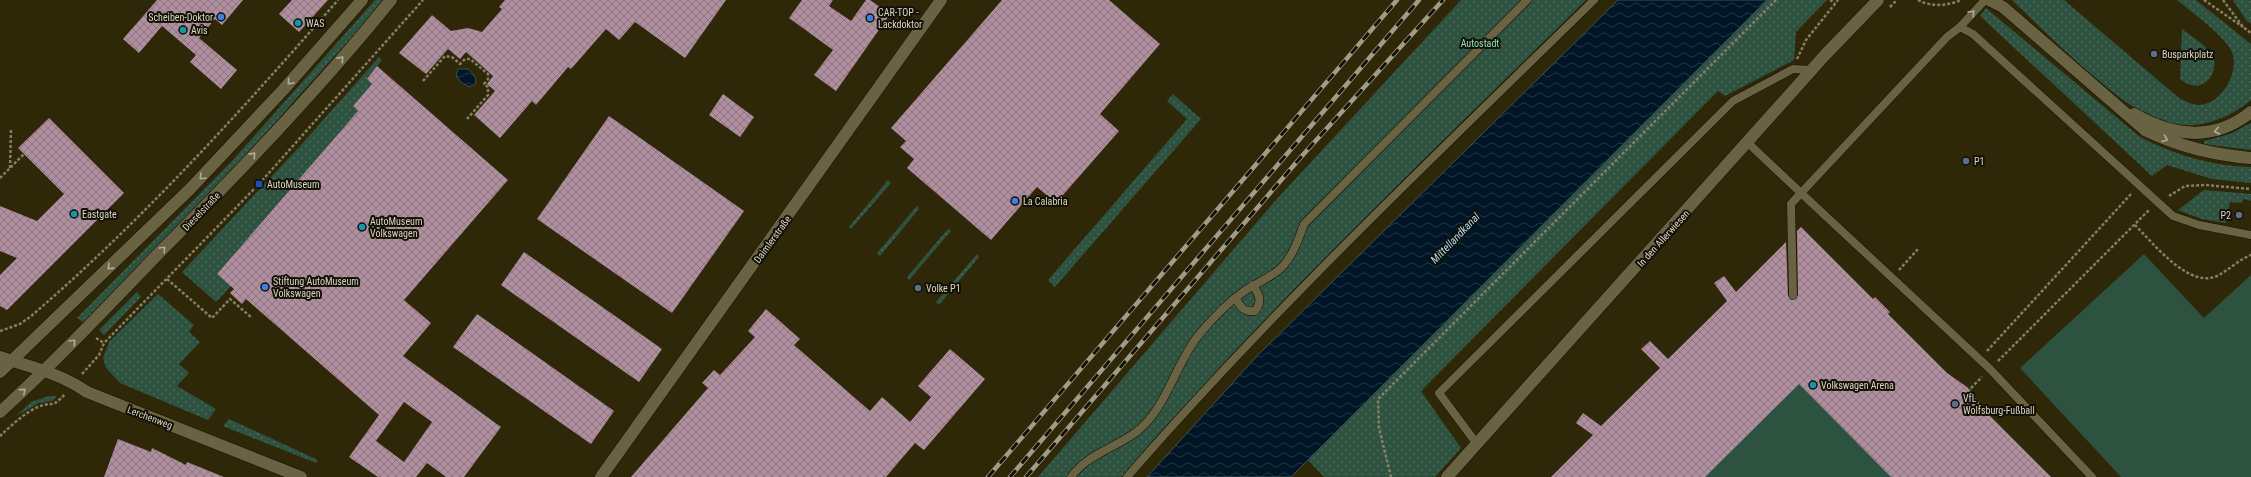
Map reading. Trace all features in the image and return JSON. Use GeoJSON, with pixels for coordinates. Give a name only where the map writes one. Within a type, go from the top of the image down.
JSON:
{"type":"FeatureCollection","features":[{"type":"Feature","properties":{"kind":"main road"},"geometry":{"type":"LineString","coordinates":[[0,372],[6,359],[190,189],[284,90],[362,0]]}},
{"type":"Feature","properties":{"kind":"main road","name":"Dieselstraße"},"geometry":{"type":"LineString","coordinates":[[0,412],[46,370],[241,169],[366,31],[391,0]]}},
{"type":"Feature","properties":{"kind":"main road","name":"Daimlerstraße"},"geometry":{"type":"LineString","coordinates":[[602,477],[941,0]]}},
{"type":"Feature","properties":{"kind":"main road","name":"In den Allerwiesen"},"geometry":{"type":"LineString","coordinates":[[1448,477],[1812,70],[1878,0]]}},
{"type":"Feature","properties":{"kind":"main road"},"geometry":{"type":"LineString","coordinates":[[1989,0],[2000,4],[2145,130],[2163,139],[2192,149],[2220,155],[2251,158]]}},
{"type":"Feature","properties":{"kind":"main road"},"geometry":{"type":"LineString","coordinates":[[2111,101],[2149,122],[2177,131],[2197,134],[2223,130],[2251,112]]}},
{"type":"Feature","properties":{"kind":"main road","name":"Lerchenweg"},"geometry":{"type":"LineString","coordinates":[[6,359],[46,370],[74,383],[87,392],[301,477]]}},
{"type":"Feature","properties":{"kind":"lane"},"geometry":{"type":"LineString","coordinates":[[1071,477],[1094,456],[1136,432],[1166,395],[1185,353],[1215,316],[1235,298],[1283,266],[1295,248],[1304,224],[1527,0]]}},
{"type":"Feature","properties":{"kind":"lane"},"geometry":{"type":"LineString","coordinates":[[1127,477],[1164,435],[1334,254],[1594,0]]}},
{"type":"Feature","properties":{"kind":"lane"},"geometry":{"type":"LineString","coordinates":[[1793,295],[1791,204],[1942,42],[1960,27],[1985,0]]}},
{"type":"Feature","properties":{"kind":"lane"},"geometry":{"type":"LineString","coordinates":[[1960,27],[1973,34],[2138,187],[2173,216],[2186,222],[2251,235]]}},
{"type":"Feature","properties":{"kind":"lane"},"geometry":{"type":"LineString","coordinates":[[1477,444],[1439,393],[1733,101],[1793,69],[1812,70]]}},
{"type":"Feature","properties":{"kind":"lane"},"geometry":{"type":"LineString","coordinates":[[1748,143],[1990,369],[2092,477]]}},
{"type":"Feature","properties":{"kind":"lane"},"geometry":{"type":"LineString","coordinates":[[1235,298],[1241,308],[1248,312],[1255,311],[1260,305],[1260,298],[1253,286]]}},
{"type":"Feature","properties":{"kind":"path"},"geometry":{"type":"LineString","coordinates":[[0,331],[20,324],[30,317],[142,213],[270,78],[338,0]]}},
{"type":"Feature","properties":{"kind":"path"},"geometry":{"type":"LineString","coordinates":[[0,436],[13,423],[38,407],[56,404],[99,355],[104,343],[259,184],[423,0]]}},
{"type":"Feature","properties":{"kind":"path"},"geometry":{"type":"LineString","coordinates":[[1391,477],[1379,428],[1378,400],[1776,0]]}},
{"type":"Feature","properties":{"kind":"path"},"geometry":{"type":"LineString","coordinates":[[1830,0],[1835,3]]}},
{"type":"Feature","properties":{"kind":"path"},"geometry":{"type":"LineString","coordinates":[[1793,69],[1806,40],[1838,0]]}},
{"type":"Feature","properties":{"kind":"path"},"geometry":{"type":"LineString","coordinates":[[1918,0],[1937,5],[1954,3],[1961,0]]}},
{"type":"Feature","properties":{"kind":"path"},"geometry":{"type":"LineString","coordinates":[[2204,0],[2251,33]]}},
{"type":"Feature","properties":{"kind":"path"},"geometry":{"type":"LineString","coordinates":[[2223,0],[2243,27]]}},
{"type":"Feature","properties":{"kind":"path"},"geometry":{"type":"LineString","coordinates":[[423,81],[445,56],[452,57],[460,64],[464,59],[470,59],[488,74],[488,79],[484,84],[488,87],[488,95],[468,119]]}},
{"type":"Feature","properties":{"kind":"path"},"geometry":{"type":"LineString","coordinates":[[10,168],[11,128]]}},
{"type":"Feature","properties":{"kind":"path"},"geometry":{"type":"LineString","coordinates":[[0,178],[24,154]]}},
{"type":"Feature","properties":{"kind":"path"},"geometry":{"type":"LineString","coordinates":[[1971,388],[2156,203],[2185,186],[2205,185],[2251,190]]}},
{"type":"Feature","properties":{"kind":"path"},"geometry":{"type":"LineString","coordinates":[[1980,360],[2138,187]]}},
{"type":"Feature","properties":{"kind":"path"},"geometry":{"type":"LineString","coordinates":[[2135,225],[2176,265],[2191,276],[2205,278],[2217,276],[2232,264],[2251,254]]}},
{"type":"Feature","properties":{"kind":"path"},"geometry":{"type":"LineString","coordinates":[[1892,277],[1918,249]]}},
{"type":"Feature","properties":{"kind":"path"},"geometry":{"type":"LineString","coordinates":[[168,279],[212,318],[230,299],[252,318]]}},
{"type":"Feature","properties":{"kind":"green space"},"geometry":{"type":"Polygon","coordinates":[[[375,0],[385,0],[233,169],[83,322],[77,318],[231,162],[375,0]]]}},
{"type":"Feature","properties":{"kind":"green space","name":"Autostadt"},"geometry":{"type":"Polygon","coordinates":[[[1461,0],[1586,0],[1290,293],[1176,415],[1121,477],[1038,477],[1275,201],[1461,0]]]}},
{"type":"Feature","properties":{"kind":"green space"},"geometry":{"type":"Polygon","coordinates":[[[1767,0],[1827,0],[1796,32],[1794,60],[1725,96],[1718,91],[1421,391],[1461,448],[1435,477],[1324,477],[1307,459],[1767,0]]]}},
{"type":"Feature","properties":{"kind":"green space"},"geometry":{"type":"Polygon","coordinates":[[[2012,0],[2064,0],[2179,98],[2191,104],[2202,105],[2210,102],[2224,90],[2233,73],[2234,64],[2233,55],[2225,41],[2177,0],[2196,0],[2251,44],[2251,100],[2224,117],[2204,123],[2183,126],[2172,125],[2155,119],[2134,108],[2089,72],[2012,0]]]}},
{"type":"Feature","properties":{"kind":"green space"},"geometry":{"type":"Polygon","coordinates":[[[2233,0],[2251,0],[2251,24],[2246,20],[2233,0]]]}},
{"type":"Feature","properties":{"kind":"green space"},"geometry":{"type":"Polygon","coordinates":[[[1986,8],[2140,137],[2180,154],[2208,162],[2251,167],[2251,183],[2212,179],[2167,165],[2152,176],[1980,16],[1986,8]]]}},
{"type":"Feature","properties":{"kind":"green space"},"geometry":{"type":"Polygon","coordinates":[[[2182,29],[2205,46],[2214,59],[2214,71],[2211,76],[2203,84],[2197,86],[2191,85],[2180,79],[2182,29]]]}},
{"type":"Feature","properties":{"kind":"green space"},"geometry":{"type":"Polygon","coordinates":[[[379,57],[382,60],[367,78],[372,84],[353,106],[358,111],[217,274],[231,286],[216,302],[182,272],[301,145],[379,57]]]}},
{"type":"Feature","properties":{"kind":"green space"},"geometry":{"type":"Polygon","coordinates":[[[1173,94],[1201,119],[1055,287],[1048,280],[1187,119],[1167,101],[1173,94]]]}},
{"type":"Feature","properties":{"kind":"green space"},"geometry":{"type":"Polygon","coordinates":[[[2251,123],[2251,150],[2204,144],[2204,141],[2230,134],[2251,123]]]}},
{"type":"Feature","properties":{"kind":"green space"},"geometry":{"type":"Polygon","coordinates":[[[888,180],[891,183],[851,229],[849,227],[888,180]]]}},
{"type":"Feature","properties":{"kind":"green space"},"geometry":{"type":"Polygon","coordinates":[[[2204,190],[2251,194],[2251,201],[2244,199],[2241,203],[2230,202],[2226,223],[2202,219],[2178,210],[2204,190]]]}},
{"type":"Feature","properties":{"kind":"green space"},"geometry":{"type":"Polygon","coordinates":[[[917,206],[919,209],[880,256],[877,253],[917,206]]]}},
{"type":"Feature","properties":{"kind":"green space"},"geometry":{"type":"Polygon","coordinates":[[[948,229],[951,231],[909,280],[907,277],[948,229]]]}},
{"type":"Feature","properties":{"kind":"green space"},"geometry":{"type":"Polygon","coordinates":[[[977,254],[979,257],[939,305],[936,302],[977,254]]]}},
{"type":"Feature","properties":{"kind":"green space"},"geometry":{"type":"Polygon","coordinates":[[[2144,254],[2204,318],[2251,275],[2251,477],[2121,477],[2020,368],[2144,254]]]}},
{"type":"Feature","properties":{"kind":"green space"},"geometry":{"type":"Polygon","coordinates":[[[137,292],[141,297],[104,335],[99,330],[137,292]]]}},
{"type":"Feature","properties":{"kind":"green space"},"geometry":{"type":"Polygon","coordinates":[[[158,294],[194,325],[189,332],[200,342],[179,364],[189,373],[177,386],[216,409],[208,420],[120,383],[106,368],[103,358],[109,342],[158,294]]]}},
{"type":"Feature","properties":{"kind":"green space","name":"Volkswagen Arena"},"geometry":{"type":"Polygon","coordinates":[[[1784,295],[1801,295],[1943,370],[1966,388],[1971,388],[1972,393],[1995,428],[2017,477],[1597,477],[1784,295]]]}},
{"type":"Feature","properties":{"kind":"green space"},"geometry":{"type":"Polygon","coordinates":[[[49,396],[57,396],[52,401],[39,403],[16,416],[31,402],[49,396]]]}},
{"type":"Feature","properties":{"kind":"green space"},"geometry":{"type":"Polygon","coordinates":[[[229,419],[318,460],[316,463],[223,426],[229,419]]]}},
{"type":"Feature","properties":{"kind":"water","name":"Mittellandkanal"},"geometry":{"type":"Polygon","coordinates":[[[1618,0],[1767,0],[1291,477],[1147,477],[1258,355],[1618,0]]]}},
{"type":"Feature","properties":{"kind":"water"},"geometry":{"type":"Polygon","coordinates":[[[458,69],[468,69],[475,76],[476,83],[470,87],[462,83],[456,76],[458,69]]]}},
{"type":"Feature","properties":{"kind":"building"},"geometry":{"type":"Polygon","coordinates":[[[157,0],[243,0],[222,25],[215,19],[199,38],[237,70],[221,89],[190,62],[196,55],[162,26],[139,53],[123,39],[157,0]]]}},
{"type":"Feature","properties":{"kind":"building","name":"WAS"},"geometry":{"type":"Polygon","coordinates":[[[292,0],[328,0],[299,32],[279,14],[292,0]]]}},
{"type":"Feature","properties":{"kind":"building"},"geometry":{"type":"Polygon","coordinates":[[[505,0],[726,0],[685,58],[635,22],[619,40],[606,29],[571,69],[568,67],[536,105],[532,101],[500,138],[474,115],[495,91],[487,84],[493,76],[466,52],[460,59],[448,49],[426,74],[399,53],[432,15],[451,31],[468,28],[482,32],[502,9],[499,7],[505,0]]]}},
{"type":"Feature","properties":{"kind":"building"},"geometry":{"type":"Polygon","coordinates":[[[802,0],[833,0],[829,6],[851,21],[866,0],[870,0],[890,14],[836,91],[814,75],[833,50],[789,18],[802,0]]]}},
{"type":"Feature","properties":{"kind":"building"},"geometry":{"type":"Polygon","coordinates":[[[1002,0],[1109,0],[1160,44],[1100,114],[1119,131],[1056,203],[1037,187],[991,240],[907,168],[914,159],[900,147],[906,141],[891,128],[1002,0]]]}},
{"type":"Feature","properties":{"kind":"building","name":"AutoMuseum Volkswagen"},"geometry":{"type":"Polygon","coordinates":[[[377,66],[508,180],[404,300],[431,323],[403,356],[501,427],[464,477],[446,477],[427,463],[416,477],[378,477],[349,457],[379,415],[246,299],[242,304],[230,293],[234,289],[217,274],[358,111],[353,106],[372,84],[367,79],[377,66]],[[404,402],[376,441],[404,462],[432,422],[404,402]]]}},
{"type":"Feature","properties":{"kind":"building"},"geometry":{"type":"Polygon","coordinates":[[[723,94],[754,117],[740,137],[709,115],[723,94]]]}},
{"type":"Feature","properties":{"kind":"building"},"geometry":{"type":"Polygon","coordinates":[[[609,116],[744,211],[672,313],[537,219],[609,116]]]}},
{"type":"Feature","properties":{"kind":"building","name":"Eastgate"},"geometry":{"type":"Polygon","coordinates":[[[49,118],[124,193],[7,310],[0,306],[0,275],[17,258],[0,251],[0,206],[37,221],[64,194],[18,148],[49,118]]]}},
{"type":"Feature","properties":{"kind":"building","name":"Volkswagen Arena"},"geometry":{"type":"Polygon","coordinates":[[[1801,227],[1873,299],[1875,297],[1890,312],[1888,314],[1947,373],[1967,387],[1987,413],[2051,477],[1891,477],[1799,384],[1705,477],[1551,477],[1593,435],[1576,423],[1583,413],[1601,426],[1660,368],[1641,349],[1650,341],[1668,359],[1727,301],[1714,283],[1724,276],[1736,292],[1786,242],[1788,296],[1791,300],[1796,299],[1798,295],[1797,231],[1801,227]]]}},
{"type":"Feature","properties":{"kind":"building"},"geometry":{"type":"Polygon","coordinates":[[[524,252],[662,349],[639,382],[501,285],[524,252]]]}},
{"type":"Feature","properties":{"kind":"building"},"geometry":{"type":"Polygon","coordinates":[[[766,309],[800,339],[794,345],[870,411],[882,397],[910,422],[931,397],[918,386],[950,349],[985,379],[924,450],[915,443],[886,477],[631,477],[708,388],[702,383],[714,370],[720,375],[755,337],[748,331],[766,309]]]}},
{"type":"Feature","properties":{"kind":"building"},"geometry":{"type":"Polygon","coordinates":[[[477,314],[614,411],[591,444],[453,347],[477,314]]]}},
{"type":"Feature","properties":{"kind":"building"},"geometry":{"type":"Polygon","coordinates":[[[118,439],[151,452],[152,448],[186,465],[187,462],[224,477],[104,477],[118,439]]]}},
{"type":"Feature","properties":{"kind":"railway"},"geometry":{"type":"LineString","coordinates":[[988,477],[1397,0]]}},
{"type":"Feature","properties":{"kind":"railway"},"geometry":{"type":"LineString","coordinates":[[1010,477],[1419,0]]}},
{"type":"Feature","properties":{"kind":"railway"},"geometry":{"type":"LineString","coordinates":[[1026,477],[1301,157],[1443,0]]}},
{"type":"Feature","properties":{"kind":"place","name":"Scheiben-Doktor"},"geometry":{"type":"Point","coordinates":[221,17]}},
{"type":"Feature","properties":{"kind":"place","name":"CAR-TOP - Lackdoktor"},"geometry":{"type":"Point","coordinates":[870,18]}},
{"type":"Feature","properties":{"kind":"place","name":"WAS"},"geometry":{"type":"Point","coordinates":[298,23]}},
{"type":"Feature","properties":{"kind":"place","name":"Avis"},"geometry":{"type":"Point","coordinates":[183,30]}},
{"type":"Feature","properties":{"kind":"place","name":"Busparkplatz"},"geometry":{"type":"Point","coordinates":[2154,54]}},
{"type":"Feature","properties":{"kind":"place","name":"P1"},"geometry":{"type":"Point","coordinates":[1966,161]}},
{"type":"Feature","properties":{"kind":"place","name":"AutoMuseum"},"geometry":{"type":"Point","coordinates":[259,184]}},
{"type":"Feature","properties":{"kind":"place","name":"La Calabria"},"geometry":{"type":"Point","coordinates":[1015,201]}},
{"type":"Feature","properties":{"kind":"place","name":"Eastgate"},"geometry":{"type":"Point","coordinates":[74,214]}},
{"type":"Feature","properties":{"kind":"place","name":"P2"},"geometry":{"type":"Point","coordinates":[2239,215]}},
{"type":"Feature","properties":{"kind":"place","name":"AutoMuseum Volkswagen"},"geometry":{"type":"Point","coordinates":[362,227]}},
{"type":"Feature","properties":{"kind":"place","name":"Stiftung AutoMuseum Volkswagen"},"geometry":{"type":"Point","coordinates":[265,287]}},
{"type":"Feature","properties":{"kind":"place","name":"Volke P1"},"geometry":{"type":"Point","coordinates":[918,288]}},
{"type":"Feature","properties":{"kind":"place","name":"Volkswagen Arena"},"geometry":{"type":"Point","coordinates":[1813,385]}},
{"type":"Feature","properties":{"kind":"place","name":"VfL Wolfsburg-Fußball"},"geometry":{"type":"Point","coordinates":[1955,404]}}]}
